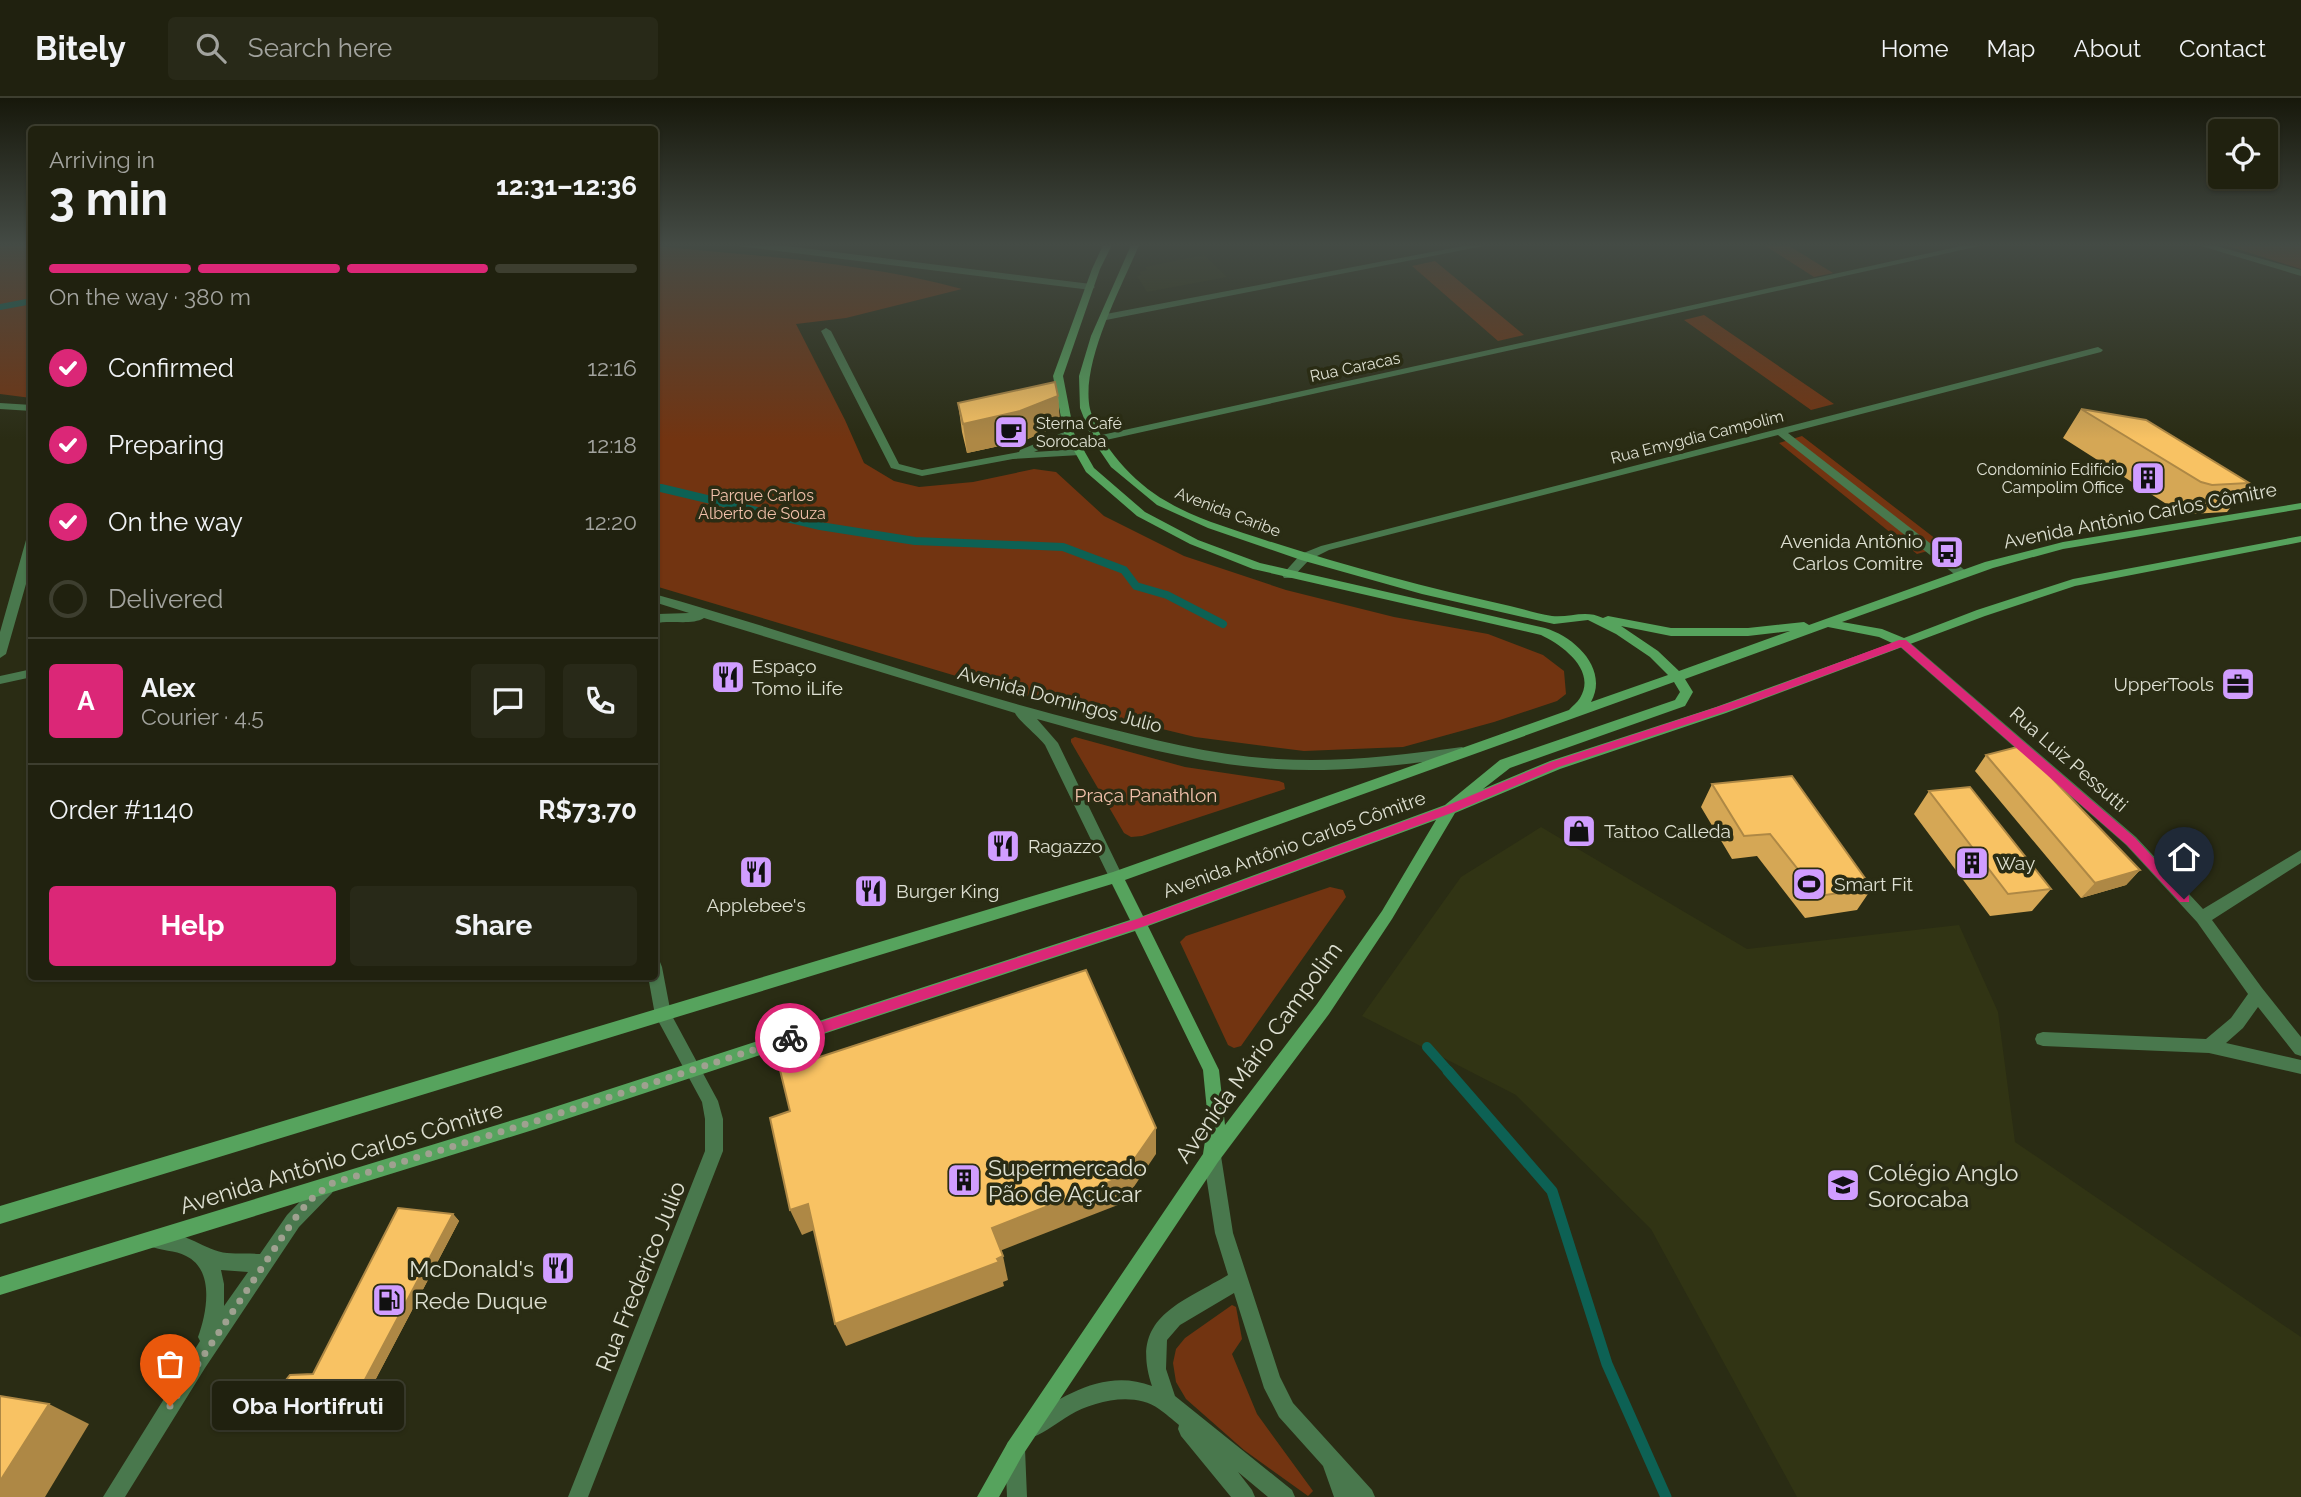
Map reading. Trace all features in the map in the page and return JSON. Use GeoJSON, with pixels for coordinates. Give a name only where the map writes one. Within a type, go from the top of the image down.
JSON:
{"type":"FeatureCollection","features":[{"type":"Feature","properties":{"kind":"main road","name":"Avenida Caribe"},"geometry":{"type":"LineString","coordinates":[[1083,308],[1058,376],[1069,433],[1090,470],[1141,514],[1194,542],[1288,575],[1413,600],[1545,632],[1565,642],[1581,659],[1591,677],[1589,696],[1579,708],[1562,719]]}},
{"type":"Feature","properties":{"kind":"main road","name":"Avenida Caribe"},"geometry":{"type":"LineString","coordinates":[[1109,308],[1096,336],[1084,376],[1085,408],[1097,439],[1115,465],[1161,503],[1212,526],[1305,558],[1426,591],[1554,620],[1590,616],[1671,632],[1698,633],[1748,632],[1829,623]]}},
{"type":"Feature","properties":{"kind":"main road","name":"Avenida Antônio Carlos Cômitre"},"geometry":{"type":"LineString","coordinates":[[0,1215],[1116,877],[1962,574],[2063,547],[2301,506]]}},
{"type":"Feature","properties":{"kind":"main road","name":"Avenida Antônio Carlos Cômitre"},"geometry":{"type":"LineString","coordinates":[[0,1286],[694,1070],[1140,923],[1450,809],[1555,765],[1757,697],[1981,613],[2073,583],[2301,540]]}},
{"type":"Feature","properties":{"kind":"main road"},"geometry":{"type":"LineString","coordinates":[[1450,809],[1505,764],[1680,703],[1687,692],[1677,677],[1639,643],[1590,616]]}},
{"type":"Feature","properties":{"kind":"main road"},"geometry":{"type":"LineString","coordinates":[[1829,623],[1882,633],[1903,643]]}},
{"type":"Feature","properties":{"kind":"main road","name":"Avenida Mário Campolim"},"geometry":{"type":"LineString","coordinates":[[987,1497],[1015,1449],[1212,1156],[1323,1009],[1387,915],[1450,809]]}},
{"type":"Feature","properties":{"kind":"main road"},"geometry":{"type":"LineString","coordinates":[[1116,877],[1211,1070],[1217,1121],[1212,1156]]}},
{"type":"Feature","properties":{"kind":"street"},"geometry":{"type":"LineString","coordinates":[[1106,317],[1152,308]]}},
{"type":"Feature","properties":{"kind":"street","name":"Rua Caracas"},"geometry":{"type":"LineString","coordinates":[[1097,439],[1692,308]]}},
{"type":"Feature","properties":{"kind":"street"},"geometry":{"type":"LineString","coordinates":[[826,331],[895,466],[922,473],[1013,456],[1080,452]]}},
{"type":"Feature","properties":{"kind":"street","name":"Rua Emygdia Campolim"},"geometry":{"type":"LineString","coordinates":[[1305,558],[1338,545],[2098,350]]}},
{"type":"Feature","properties":{"kind":"street"},"geometry":{"type":"LineString","coordinates":[[0,406],[28,408]]}},
{"type":"Feature","properties":{"kind":"street"},"geometry":{"type":"LineString","coordinates":[[1013,456],[1069,433]]}},
{"type":"Feature","properties":{"kind":"street"},"geometry":{"type":"LineString","coordinates":[[1782,433],[1962,574]]}},
{"type":"Feature","properties":{"kind":"street"},"geometry":{"type":"LineString","coordinates":[[0,653],[28,554]]}},
{"type":"Feature","properties":{"kind":"street"},"geometry":{"type":"LineString","coordinates":[[1288,575],[1305,558]]}},
{"type":"Feature","properties":{"kind":"street","name":"Avenida Domingos Julio"},"geometry":{"type":"LineString","coordinates":[[658,599],[1013,708],[1183,751],[1253,762],[1321,764],[1406,760],[1467,752]]}},
{"type":"Feature","properties":{"kind":"street"},"geometry":{"type":"LineString","coordinates":[[658,620],[687,616],[727,620]]}},
{"type":"Feature","properties":{"kind":"street","name":"Rua Luiz Pessutti"},"geometry":{"type":"LineString","coordinates":[[1903,643],[2131,841],[2202,918],[2256,993],[2301,1048]]}},
{"type":"Feature","properties":{"kind":"street"},"geometry":{"type":"LineString","coordinates":[[0,680],[28,674]]}},
{"type":"Feature","properties":{"kind":"street"},"geometry":{"type":"LineString","coordinates":[[1013,708],[1035,724],[1051,743],[1116,877]]}},
{"type":"Feature","properties":{"kind":"street"},"geometry":{"type":"LineString","coordinates":[[2202,918],[2301,856]]}},
{"type":"Feature","properties":{"kind":"street"},"geometry":{"type":"LineString","coordinates":[[656,980],[663,1015],[694,1070]]}},
{"type":"Feature","properties":{"kind":"street"},"geometry":{"type":"LineString","coordinates":[[2209,1046],[2236,1027],[2248,1012],[2256,993]]}},
{"type":"Feature","properties":{"kind":"street"},"geometry":{"type":"LineString","coordinates":[[2043,1039],[2209,1046],[2301,1067]]}},
{"type":"Feature","properties":{"kind":"street","name":"Rua Frederico Julio"},"geometry":{"type":"LineString","coordinates":[[578,1497],[714,1151],[714,1119],[710,1101],[694,1070]]}},
{"type":"Feature","properties":{"kind":"street"},"geometry":{"type":"LineString","coordinates":[[1212,1156],[1224,1233],[1271,1381],[1286,1410],[1365,1497]]}},
{"type":"Feature","properties":{"kind":"street"},"geometry":{"type":"LineString","coordinates":[[113,1497],[198,1361],[293,1221],[309,1201],[330,1184]]}},
{"type":"Feature","properties":{"kind":"street"},"geometry":{"type":"LineString","coordinates":[[148,1239],[181,1243],[205,1256],[226,1262],[264,1263]]}},
{"type":"Feature","properties":{"kind":"street"},"geometry":{"type":"LineString","coordinates":[[198,1361],[214,1322],[216,1285],[214,1271],[205,1256]]}},
{"type":"Feature","properties":{"kind":"street"},"geometry":{"type":"LineString","coordinates":[[1238,1280],[1173,1318],[1158,1336],[1156,1369],[1164,1401],[1245,1497]]}},
{"type":"Feature","properties":{"kind":"street"},"geometry":{"type":"LineString","coordinates":[[1029,1430],[1089,1393],[1116,1388],[1146,1392],[1164,1401],[1285,1497]]}},
{"type":"Feature","properties":{"kind":"street"},"geometry":{"type":"LineString","coordinates":[[1015,1449],[1017,1497]]}},
{"type":"Feature","properties":{"kind":"street"},"geometry":{"type":"LineString","coordinates":[[1332,1463],[1344,1497]]}},
{"type":"Feature","properties":{"kind":"shaded area","name":"Colégio Anglo Sorocaba"},"geometry":{"type":"Polygon","coordinates":[[[1541,827],[1747,949],[1959,925],[1998,1012],[2015,1142],[2301,1337],[2301,1497],[1797,1497],[1651,1229],[1516,1095],[1362,1016],[1461,877],[1541,827]]]}},
{"type":"Feature","properties":{"kind":"green space"},"geometry":{"type":"Polygon","coordinates":[[[0,308],[28,308],[28,398],[0,394],[0,308]]]}},
{"type":"Feature","properties":{"kind":"green space","name":"Parque Carlos Alberto de Souza"},"geometry":{"type":"Polygon","coordinates":[[[658,308],[885,308],[846,318],[796,324],[864,463],[894,481],[919,487],[973,482],[1034,469],[1056,472],[1104,516],[1184,556],[1286,590],[1394,617],[1488,634],[1543,655],[1564,671],[1566,694],[1557,701],[1494,722],[1403,747],[1304,751],[1195,737],[1003,690],[658,587],[658,308]]]}},
{"type":"Feature","properties":{"kind":"green space"},"geometry":{"type":"Polygon","coordinates":[[[1460,308],[1492,308],[1524,335],[1498,341],[1460,308]]]}},
{"type":"Feature","properties":{"kind":"green space"},"geometry":{"type":"Polygon","coordinates":[[[1704,315],[1834,404],[1811,410],[1684,320],[1704,315]]]}},
{"type":"Feature","properties":{"kind":"green space"},"geometry":{"type":"Polygon","coordinates":[[[1802,436],[1945,546],[1917,554],[1779,443],[1802,436]]]}},
{"type":"Feature","properties":{"kind":"green space","name":"Praça Panathlon"},"geometry":{"type":"Polygon","coordinates":[[[1075,737],[1185,767],[1279,781],[1284,783],[1285,789],[1142,836],[1131,837],[1124,833],[1071,742],[1075,737]]]}},
{"type":"Feature","properties":{"kind":"green space"},"geometry":{"type":"Polygon","coordinates":[[[1330,887],[1343,890],[1346,897],[1241,1046],[1234,1048],[1228,1045],[1180,942],[1186,936],[1330,887]]]}},
{"type":"Feature","properties":{"kind":"green space"},"geometry":{"type":"Polygon","coordinates":[[[1232,1305],[1236,1307],[1242,1339],[1232,1354],[1257,1414],[1313,1491],[1308,1496],[1244,1450],[1186,1399],[1176,1382],[1173,1363],[1176,1349],[1185,1338],[1232,1305]]]}},
{"type":"Feature","properties":{"kind":"building"},"geometry":{"type":"Polygon","coordinates":[[[1055,382],[1058,396],[1020,411],[963,424],[958,403],[1055,382]]]}},
{"type":"Feature","properties":{"kind":"building"},"geometry":{"type":"Polygon","coordinates":[[[2081,409],[2146,420],[2249,483],[2212,485],[2201,482],[2081,409]]]}},
{"type":"Feature","properties":{"kind":"building"},"geometry":{"type":"Polygon","coordinates":[[[2021,746],[2140,870],[2095,883],[1986,755],[2021,746]]]}},
{"type":"Feature","properties":{"kind":"building"},"geometry":{"type":"Polygon","coordinates":[[[1792,776],[1872,888],[1819,896],[1770,834],[1744,836],[1712,784],[1792,776]]]}},
{"type":"Feature","properties":{"kind":"building"},"geometry":{"type":"Polygon","coordinates":[[[1970,787],[2051,889],[2008,894],[1929,791],[1970,787]]]}},
{"type":"Feature","properties":{"kind":"building","name":"Supermercado Pão de Açúcar"},"geometry":{"type":"Polygon","coordinates":[[[1086,970],[1156,1128],[1122,1177],[992,1228],[1003,1256],[997,1259],[999,1262],[835,1324],[808,1204],[790,1210],[770,1118],[790,1111],[780,1070],[1086,970]]]}},
{"type":"Feature","properties":{"kind":"building","name":"Rede Duque"},"geometry":{"type":"Polygon","coordinates":[[[398,1208],[453,1214],[361,1387],[377,1390],[362,1412],[274,1395],[290,1375],[313,1374],[398,1208]]]}},
{"type":"Feature","properties":{"kind":"building"},"geometry":{"type":"Polygon","coordinates":[[[0,1396],[49,1404],[0,1481],[0,1396]]]}},
{"type":"Feature","properties":{"kind":"waterway"},"geometry":{"type":"LineString","coordinates":[[661,488],[820,526],[915,541],[1063,547],[1124,570],[1136,586],[1167,595],[1223,624]]}},
{"type":"Feature","properties":{"kind":"waterway"},"geometry":{"type":"LineString","coordinates":[[1427,1047],[1450,1073]]}},
{"type":"Feature","properties":{"kind":"waterway"},"geometry":{"type":"LineString","coordinates":[[1448,1071],[1552,1191],[1607,1364],[1666,1497]]}},
{"type":"Feature","properties":{"kind":"way so far"},"geometry":{"type":"LineString","coordinates":[[170,1406],[293,1221],[309,1201],[330,1184],[536,1121],[790,1038]]}},
{"type":"Feature","properties":{"kind":"place","name":"Sterna Café Sorocaba"},"geometry":{"type":"Point","coordinates":[1011,432]}},
{"type":"Feature","properties":{"kind":"place","name":"Condomínio Edifício Campolim Office"},"geometry":{"type":"Point","coordinates":[2148,478]}},
{"type":"Feature","properties":{"kind":"place","name":"Avenida Antônio Carlos Comitre"},"geometry":{"type":"Point","coordinates":[1947,552]}},
{"type":"Feature","properties":{"kind":"place","name":"Espaço Tomo iLife"},"geometry":{"type":"Point","coordinates":[728,677]}},
{"type":"Feature","properties":{"kind":"place","name":"UpperTools"},"geometry":{"type":"Point","coordinates":[2238,684]}},
{"type":"Feature","properties":{"kind":"place","name":"Tattoo Calleda"},"geometry":{"type":"Point","coordinates":[1579,831]}},
{"type":"Feature","properties":{"kind":"place","name":"Ragazzo"},"geometry":{"type":"Point","coordinates":[1003,846]}},
{"type":"Feature","properties":{"kind":"place","name":"Way"},"geometry":{"type":"Point","coordinates":[1972,863]}},
{"type":"Feature","properties":{"kind":"place","name":"Applebee's"},"geometry":{"type":"Point","coordinates":[756,872]}},
{"type":"Feature","properties":{"kind":"place","name":"Smart Fit"},"geometry":{"type":"Point","coordinates":[1809,884]}},
{"type":"Feature","properties":{"kind":"place","name":"Burger King"},"geometry":{"type":"Point","coordinates":[871,891]}},
{"type":"Feature","properties":{"kind":"place","name":"Supermercado Pão de Açúcar"},"geometry":{"type":"Point","coordinates":[964,1180]}},
{"type":"Feature","properties":{"kind":"place","name":"Colégio Anglo Sorocaba"},"geometry":{"type":"Point","coordinates":[1843,1185]}},
{"type":"Feature","properties":{"kind":"place","name":"McDonald's"},"geometry":{"type":"Point","coordinates":[558,1268]}},
{"type":"Feature","properties":{"kind":"place","name":"Rede Duque"},"geometry":{"type":"Point","coordinates":[389,1300]}},
{"type":"Feature","properties":{"kind":"place","name":"Oba Hortifruti"},"geometry":{"type":"Point","coordinates":[170,1406]}},
{"type":"Feature","properties":{"kind":"route"},"geometry":{"type":"LineString","coordinates":[[790,1038],[1140,923],[1450,809],[1555,765],[1745,701],[1903,643],[2131,841],[2184,899]]}}]}
